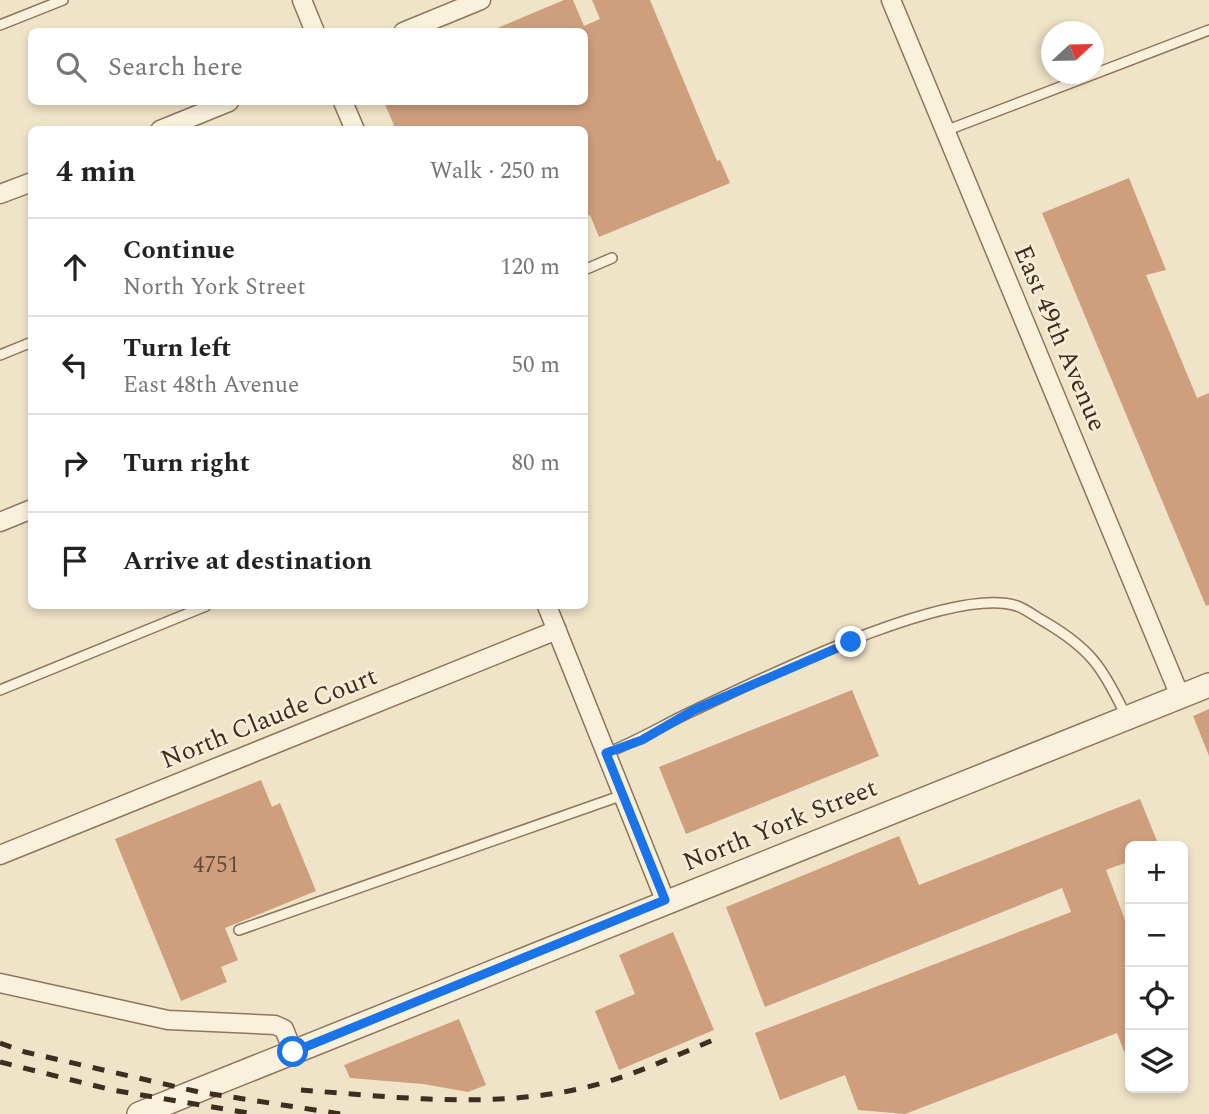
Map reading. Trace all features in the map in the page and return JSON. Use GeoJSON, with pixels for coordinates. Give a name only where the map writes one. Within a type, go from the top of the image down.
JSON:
{"type":"FeatureCollection","features":[{"type":"Feature","properties":{"kind":"street"},"geometry":{"type":"LineString","coordinates":[[302,0],[313,28]]}},
{"type":"Feature","properties":{"kind":"street"},"geometry":{"type":"LineString","coordinates":[[412,28],[481,0]]}},
{"type":"Feature","properties":{"kind":"street","name":"East 49th Avenue"},"geometry":{"type":"LineString","coordinates":[[891,0],[1180,696]]}},
{"type":"Feature","properties":{"kind":"street"},"geometry":{"type":"LineString","coordinates":[[170,126],[222,105]]}},
{"type":"Feature","properties":{"kind":"street"},"geometry":{"type":"LineString","coordinates":[[344,105],[353,126]]}},
{"type":"Feature","properties":{"kind":"street"},"geometry":{"type":"LineString","coordinates":[[0,194],[28,184]]}},
{"type":"Feature","properties":{"kind":"street"},"geometry":{"type":"LineString","coordinates":[[0,522],[28,511]]}},
{"type":"Feature","properties":{"kind":"street"},"geometry":{"type":"LineString","coordinates":[[548,609],[665,900]]}},
{"type":"Feature","properties":{"kind":"street","name":"North Claude Court"},"geometry":{"type":"LineString","coordinates":[[0,855],[557,630]]}},
{"type":"Feature","properties":{"kind":"street","name":"North York Street"},"geometry":{"type":"LineString","coordinates":[[139,1114],[665,900],[1209,685]]}},
{"type":"Feature","properties":{"kind":"street"},"geometry":{"type":"LineString","coordinates":[[0,983],[168,1020],[275,1025],[284,1029],[293,1052]]}},
{"type":"Feature","properties":{"kind":"lane"},"geometry":{"type":"LineString","coordinates":[[0,25],[63,0]]}},
{"type":"Feature","properties":{"kind":"lane"},"geometry":{"type":"LineString","coordinates":[[946,131],[1209,30]]}},
{"type":"Feature","properties":{"kind":"lane"},"geometry":{"type":"LineString","coordinates":[[588,268],[612,258]]}},
{"type":"Feature","properties":{"kind":"lane"},"geometry":{"type":"LineString","coordinates":[[0,355],[28,344]]}},
{"type":"Feature","properties":{"kind":"lane"},"geometry":{"type":"LineString","coordinates":[[606,753],[642,740],[694,710],[851,642],[932,613],[977,603],[1016,606],[1073,639],[1104,671],[1126,718]]}},
{"type":"Feature","properties":{"kind":"lane"},"geometry":{"type":"LineString","coordinates":[[0,690],[199,609]]}},
{"type":"Feature","properties":{"kind":"lane"},"geometry":{"type":"LineString","coordinates":[[239,930],[623,795]]}},
{"type":"Feature","properties":{"kind":"building"},"geometry":{"type":"Polygon","coordinates":[[[564,0],[573,0],[584,26],[600,19],[592,0],[650,0],[717,161],[720,160],[730,183],[599,237],[588,216],[588,126],[394,126],[385,105],[588,105],[588,28],[498,28],[564,0]]]}},
{"type":"Feature","properties":{"kind":"building"},"geometry":{"type":"Polygon","coordinates":[[[1129,178],[1166,270],[1146,275],[1197,398],[1209,393],[1209,605],[1206,606],[1042,213],[1129,178]]]}},
{"type":"Feature","properties":{"kind":"building"},"geometry":{"type":"Polygon","coordinates":[[[852,690],[879,756],[686,834],[659,767],[852,690]]]}},
{"type":"Feature","properties":{"kind":"building"},"geometry":{"type":"Polygon","coordinates":[[[1209,709],[1209,756],[1193,716],[1209,709]]]}},
{"type":"Feature","properties":{"kind":"building"},"geometry":{"type":"Polygon","coordinates":[[[261,780],[272,807],[280,803],[316,891],[225,928],[238,960],[221,967],[227,982],[181,1001],[115,839],[261,780]]]}},
{"type":"Feature","properties":{"kind":"building"},"geometry":{"type":"Polygon","coordinates":[[[1140,799],[1157,841],[1125,841],[1125,863],[1106,870],[1125,920],[1125,1054],[1117,1033],[905,1114],[858,1110],[845,1075],[780,1100],[755,1033],[1071,912],[1062,888],[765,1007],[726,907],[899,836],[919,885],[1140,799]]]}},
{"type":"Feature","properties":{"kind":"building"},"geometry":{"type":"Polygon","coordinates":[[[673,932],[714,1030],[619,1070],[595,1011],[635,994],[619,955],[673,932]]]}},
{"type":"Feature","properties":{"kind":"building"},"geometry":{"type":"Polygon","coordinates":[[[459,1019],[486,1085],[468,1092],[423,1084],[350,1078],[344,1065],[459,1019]]]}},
{"type":"Feature","properties":{"kind":"railway"},"geometry":{"type":"LineString","coordinates":[[301,1090],[442,1100],[549,1094],[616,1079],[713,1040]]}},
{"type":"Feature","properties":{"kind":"railway"},"geometry":{"type":"LineString","coordinates":[[0,1043],[25,1052],[199,1092],[341,1114]]}},
{"type":"Feature","properties":{"kind":"railway"},"geometry":{"type":"LineString","coordinates":[[0,1062],[112,1090],[254,1114]]}},
{"type":"Feature","properties":{"kind":"route"},"geometry":{"type":"LineString","coordinates":[[293,1052],[665,900],[606,753],[642,740],[694,710],[851,642]]}}]}
